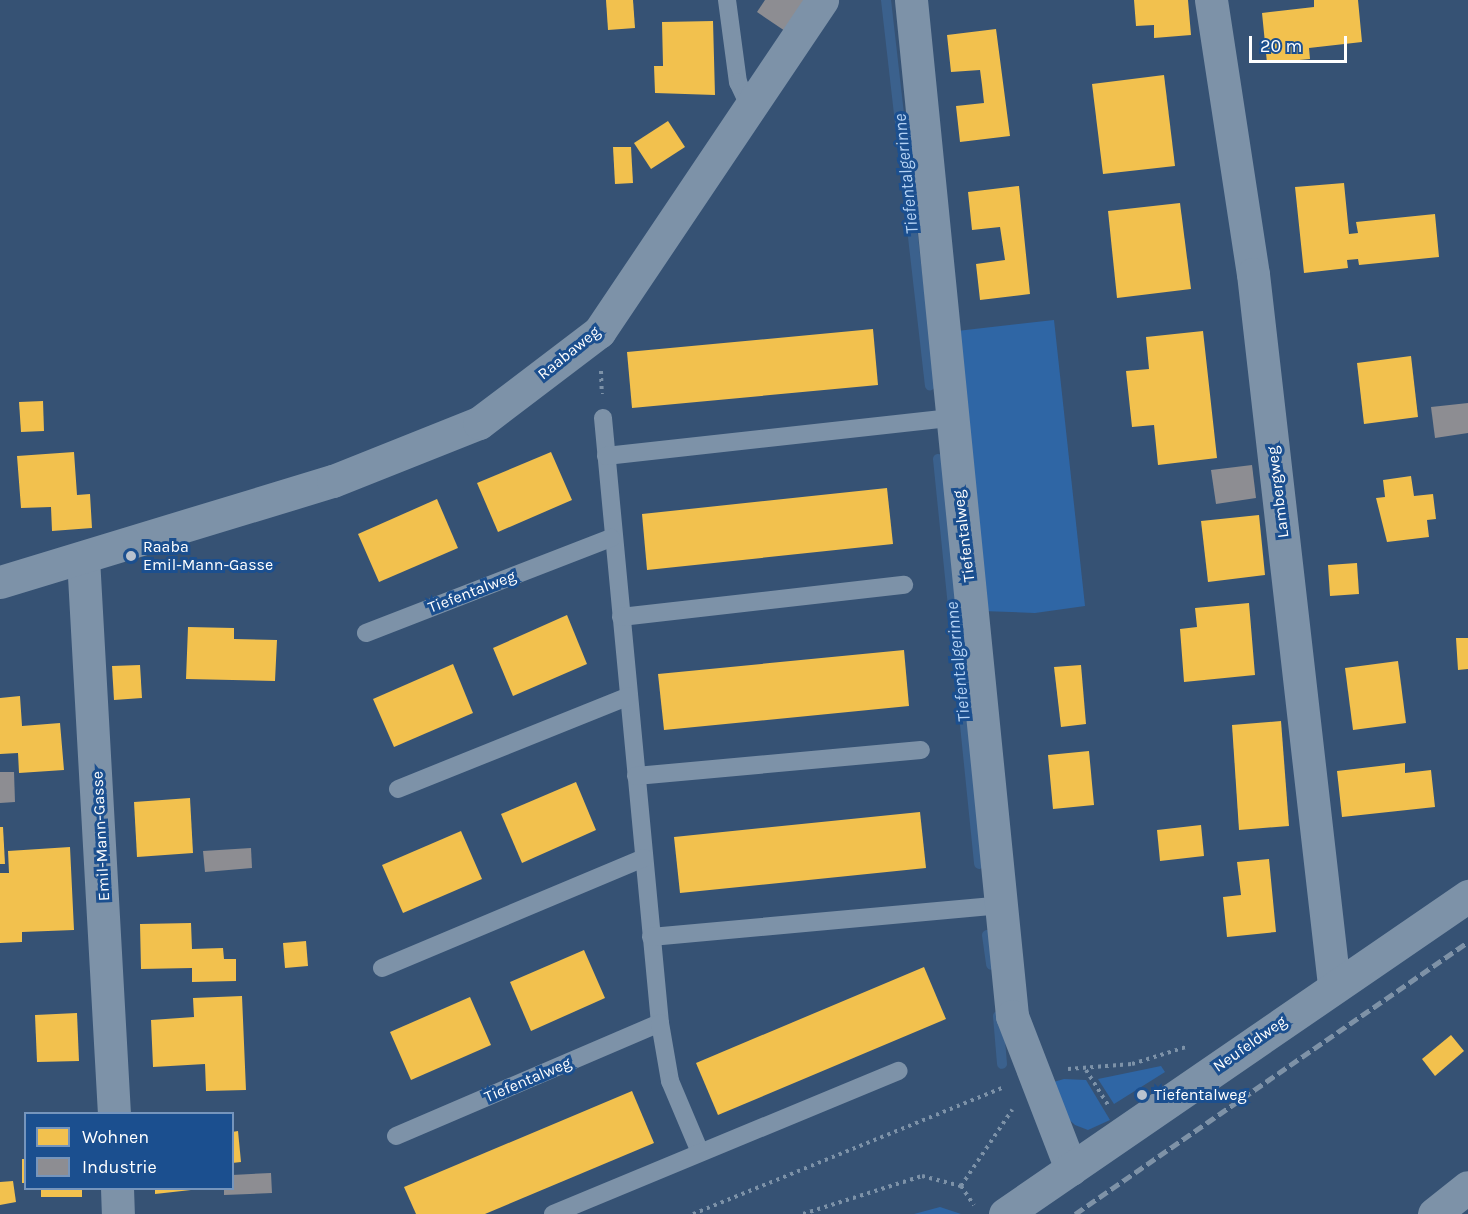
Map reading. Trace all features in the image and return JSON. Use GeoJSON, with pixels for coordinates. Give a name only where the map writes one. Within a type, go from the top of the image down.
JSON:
{"type":"FeatureCollection","features":[{"type":"Feature","properties":{"kind":"street","name":"Raabaweg"},"geometry":{"type":"LineString","coordinates":[[0,582],[333,481],[479,423],[599,332],[822,0]]}},
{"type":"Feature","properties":{"kind":"street","name":"Tiefentalweg"},"geometry":{"type":"LineString","coordinates":[[911,0],[1012,1016],[1071,1169]]}},
{"type":"Feature","properties":{"kind":"street","name":"Lambergweg"},"geometry":{"type":"LineString","coordinates":[[1211,0],[1253,274],[1334,985]]}},
{"type":"Feature","properties":{"kind":"street","name":"Emil-Mann-Gasse"},"geometry":{"type":"LineString","coordinates":[[83,558],[114,1112]]}},
{"type":"Feature","properties":{"kind":"street","name":"Neufeldweg"},"geometry":{"type":"LineString","coordinates":[[991,1212],[1071,1169],[1334,985],[1468,896]]}},
{"type":"Feature","properties":{"kind":"street"},"geometry":{"type":"LineString","coordinates":[[1434,1214],[1468,1187]]}},
{"type":"Feature","properties":{"kind":"street"},"geometry":{"type":"LineString","coordinates":[[117,1190],[118,1214]]}},
{"type":"Feature","properties":{"kind":"lane"},"geometry":{"type":"LineString","coordinates":[[727,0],[738,82],[749,106]]}},
{"type":"Feature","properties":{"kind":"lane"},"geometry":{"type":"LineString","coordinates":[[603,418],[611,537],[629,696],[660,1023],[670,1081],[700,1152]]}},
{"type":"Feature","properties":{"kind":"lane"},"geometry":{"type":"LineString","coordinates":[[606,456],[951,418]]}},
{"type":"Feature","properties":{"kind":"lane","name":"Tiefentalweg"},"geometry":{"type":"LineString","coordinates":[[366,633],[611,537]]}},
{"type":"Feature","properties":{"kind":"lane"},"geometry":{"type":"LineString","coordinates":[[621,617],[904,585]]}},
{"type":"Feature","properties":{"kind":"lane"},"geometry":{"type":"LineString","coordinates":[[398,789],[629,696]]}},
{"type":"Feature","properties":{"kind":"lane"},"geometry":{"type":"LineString","coordinates":[[636,776],[921,750]]}},
{"type":"Feature","properties":{"kind":"lane"},"geometry":{"type":"LineString","coordinates":[[382,968],[644,858]]}},
{"type":"Feature","properties":{"kind":"lane"},"geometry":{"type":"LineString","coordinates":[[651,937],[1002,905]]}},
{"type":"Feature","properties":{"kind":"lane","name":"Tiefentalweg"},"geometry":{"type":"LineString","coordinates":[[396,1136],[660,1023]]}},
{"type":"Feature","properties":{"kind":"lane"},"geometry":{"type":"LineString","coordinates":[[553,1214],[899,1071]]}},
{"type":"Feature","properties":{"kind":"path"},"geometry":{"type":"LineString","coordinates":[[693,1214],[1035,1074],[1132,1064],[1198,1043]]}},
{"type":"Feature","properties":{"kind":"path"},"geometry":{"type":"LineString","coordinates":[[961,1186],[991,1144]]}},
{"type":"Feature","properties":{"kind":"path"},"geometry":{"type":"LineString","coordinates":[[803,1214],[922,1176],[961,1186],[991,1212]]}},
{"type":"Feature","properties":{"kind":"shaded area"},"geometry":{"type":"Polygon","coordinates":[[[1054,320],[1085,606],[1035,613],[982,611],[957,331],[1054,320]]]}},
{"type":"Feature","properties":{"kind":"shaded area"},"geometry":{"type":"Polygon","coordinates":[[[1161,1066],[1165,1072],[1114,1104],[1098,1079],[1161,1066]]]}},
{"type":"Feature","properties":{"kind":"shaded area"},"geometry":{"type":"Polygon","coordinates":[[[1064,1079],[1086,1080],[1110,1120],[1088,1130],[1075,1125],[1063,1114],[1050,1083],[1064,1079]]]}},
{"type":"Feature","properties":{"kind":"shaded area"},"geometry":{"type":"Polygon","coordinates":[[[940,1207],[961,1214],[914,1214],[940,1207]]]}},
{"type":"Feature","properties":{"kind":"building: Wohnen"},"geometry":{"type":"Polygon","coordinates":[[[606,0],[633,0],[635,28],[608,30],[606,0]]]}},
{"type":"Feature","properties":{"kind":"building: Wohnen"},"geometry":{"type":"Polygon","coordinates":[[[1134,0],[1188,0],[1191,35],[1154,38],[1154,25],[1136,26],[1134,0]]]}},
{"type":"Feature","properties":{"kind":"building: Wohnen"},"geometry":{"type":"Polygon","coordinates":[[[1314,0],[1358,0],[1362,42],[1309,48],[1310,59],[1267,63],[1262,13],[1314,7],[1314,0]]]}},
{"type":"Feature","properties":{"kind":"building: Wohnen"},"geometry":{"type":"Polygon","coordinates":[[[713,21],[715,95],[655,93],[654,66],[663,66],[662,22],[713,21]]]}},
{"type":"Feature","properties":{"kind":"building: Wohnen"},"geometry":{"type":"Polygon","coordinates":[[[996,29],[1010,136],[960,142],[956,106],[984,103],[982,85],[980,70],[951,72],[947,35],[996,29]]]}},
{"type":"Feature","properties":{"kind":"building: Wohnen"},"geometry":{"type":"Polygon","coordinates":[[[1164,75],[1175,166],[1103,174],[1092,84],[1164,75]]]}},
{"type":"Feature","properties":{"kind":"building: Wohnen"},"geometry":{"type":"Polygon","coordinates":[[[668,121],[685,147],[651,169],[634,143],[668,121]]]}},
{"type":"Feature","properties":{"kind":"building: Wohnen"},"geometry":{"type":"Polygon","coordinates":[[[613,147],[631,147],[633,183],[615,184],[613,147]]]}},
{"type":"Feature","properties":{"kind":"building: Wohnen"},"geometry":{"type":"Polygon","coordinates":[[[1344,183],[1349,234],[1358,233],[1356,222],[1435,214],[1439,257],[1359,265],[1358,259],[1347,260],[1348,268],[1304,273],[1295,187],[1344,183]]]}},
{"type":"Feature","properties":{"kind":"building: Wohnen"},"geometry":{"type":"Polygon","coordinates":[[[1019,186],[1030,294],[980,300],[976,264],[1005,260],[1000,227],[972,230],[968,192],[1019,186]]]}},
{"type":"Feature","properties":{"kind":"building: Wohnen"},"geometry":{"type":"Polygon","coordinates":[[[1180,203],[1191,289],[1117,298],[1108,211],[1180,203]]]}},
{"type":"Feature","properties":{"kind":"building: Wohnen"},"geometry":{"type":"Polygon","coordinates":[[[873,329],[878,385],[632,408],[627,352],[873,329]]]}},
{"type":"Feature","properties":{"kind":"building: Wohnen"},"geometry":{"type":"Polygon","coordinates":[[[1203,331],[1217,458],[1158,465],[1154,425],[1132,427],[1126,371],[1149,369],[1146,337],[1203,331]]]}},
{"type":"Feature","properties":{"kind":"building: Wohnen"},"geometry":{"type":"Polygon","coordinates":[[[1411,356],[1418,417],[1364,424],[1357,363],[1411,356]]]}},
{"type":"Feature","properties":{"kind":"building: Wohnen"},"geometry":{"type":"Polygon","coordinates":[[[43,401],[44,431],[21,432],[19,402],[43,401]]]}},
{"type":"Feature","properties":{"kind":"building: Wohnen"},"geometry":{"type":"Polygon","coordinates":[[[74,452],[77,495],[90,494],[92,528],[52,531],[51,507],[21,508],[17,456],[74,452]]]}},
{"type":"Feature","properties":{"kind":"building: Wohnen"},"geometry":{"type":"Polygon","coordinates":[[[551,452],[572,500],[498,532],[477,483],[551,452]]]}},
{"type":"Feature","properties":{"kind":"building: Wohnen"},"geometry":{"type":"Polygon","coordinates":[[[1411,476],[1414,496],[1433,494],[1436,519],[1427,520],[1429,537],[1387,542],[1376,498],[1385,497],[1383,480],[1411,476]]]}},
{"type":"Feature","properties":{"kind":"building: Wohnen"},"geometry":{"type":"Polygon","coordinates":[[[887,488],[893,544],[647,570],[642,514],[887,488]]]}},
{"type":"Feature","properties":{"kind":"building: Wohnen"},"geometry":{"type":"Polygon","coordinates":[[[437,499],[458,548],[379,582],[358,534],[437,499]]]}},
{"type":"Feature","properties":{"kind":"building: Wohnen"},"geometry":{"type":"Polygon","coordinates":[[[1259,515],[1265,575],[1208,582],[1201,521],[1259,515]]]}},
{"type":"Feature","properties":{"kind":"building: Wohnen"},"geometry":{"type":"Polygon","coordinates":[[[1357,563],[1359,594],[1330,596],[1328,565],[1357,563]]]}},
{"type":"Feature","properties":{"kind":"building: Wohnen"},"geometry":{"type":"Polygon","coordinates":[[[1249,603],[1255,675],[1184,682],[1180,629],[1197,627],[1195,608],[1249,603]]]}},
{"type":"Feature","properties":{"kind":"building: Wohnen"},"geometry":{"type":"Polygon","coordinates":[[[567,615],[587,664],[513,696],[493,648],[567,615]]]}},
{"type":"Feature","properties":{"kind":"building: Wohnen"},"geometry":{"type":"Polygon","coordinates":[[[188,627],[234,628],[234,639],[277,640],[275,681],[186,679],[188,627]]]}},
{"type":"Feature","properties":{"kind":"building: Wohnen"},"geometry":{"type":"Polygon","coordinates":[[[1456,638],[1468,638],[1468,669],[1458,670],[1456,638]]]}},
{"type":"Feature","properties":{"kind":"building: Wohnen"},"geometry":{"type":"Polygon","coordinates":[[[904,650],[909,706],[664,730],[658,674],[904,650]]]}},
{"type":"Feature","properties":{"kind":"building: Wohnen"},"geometry":{"type":"Polygon","coordinates":[[[1398,661],[1406,723],[1353,730],[1345,668],[1398,661]]]}},
{"type":"Feature","properties":{"kind":"building: Wohnen"},"geometry":{"type":"Polygon","coordinates":[[[453,664],[473,713],[394,747],[373,699],[453,664]]]}},
{"type":"Feature","properties":{"kind":"building: Wohnen"},"geometry":{"type":"Polygon","coordinates":[[[140,665],[142,698],[114,700],[112,666],[140,665]]]}},
{"type":"Feature","properties":{"kind":"building: Wohnen"},"geometry":{"type":"Polygon","coordinates":[[[1081,665],[1086,724],[1061,727],[1054,667],[1081,665]]]}},
{"type":"Feature","properties":{"kind":"building: Wohnen"},"geometry":{"type":"Polygon","coordinates":[[[20,696],[22,726],[60,723],[64,770],[19,773],[18,753],[0,754],[0,698],[20,696]]]}},
{"type":"Feature","properties":{"kind":"building: Wohnen"},"geometry":{"type":"Polygon","coordinates":[[[1281,721],[1289,826],[1239,830],[1232,725],[1281,721]]]}},
{"type":"Feature","properties":{"kind":"building: Wohnen"},"geometry":{"type":"Polygon","coordinates":[[[1089,751],[1094,805],[1053,809],[1048,755],[1089,751]]]}},
{"type":"Feature","properties":{"kind":"building: Wohnen"},"geometry":{"type":"Polygon","coordinates":[[[1405,763],[1405,773],[1431,770],[1435,807],[1342,817],[1337,771],[1405,763]]]}},
{"type":"Feature","properties":{"kind":"building: Wohnen"},"geometry":{"type":"Polygon","coordinates":[[[576,782],[596,830],[522,863],[501,814],[576,782]]]}},
{"type":"Feature","properties":{"kind":"building: Wohnen"},"geometry":{"type":"Polygon","coordinates":[[[190,798],[193,853],[137,857],[134,802],[190,798]]]}},
{"type":"Feature","properties":{"kind":"building: Wohnen"},"geometry":{"type":"Polygon","coordinates":[[[920,812],[926,868],[680,893],[674,837],[920,812]]]}},
{"type":"Feature","properties":{"kind":"building: Wohnen"},"geometry":{"type":"Polygon","coordinates":[[[1201,825],[1204,856],[1160,861],[1157,830],[1201,825]]]}},
{"type":"Feature","properties":{"kind":"building: Wohnen"},"geometry":{"type":"Polygon","coordinates":[[[0,827],[3,827],[5,864],[0,864],[0,827]]]}},
{"type":"Feature","properties":{"kind":"building: Wohnen"},"geometry":{"type":"Polygon","coordinates":[[[461,831],[482,879],[403,913],[382,865],[461,831]]]}},
{"type":"Feature","properties":{"kind":"building: Wohnen"},"geometry":{"type":"Polygon","coordinates":[[[70,847],[74,930],[22,932],[22,942],[0,943],[0,873],[9,873],[8,851],[70,847]]]}},
{"type":"Feature","properties":{"kind":"building: Wohnen"},"geometry":{"type":"Polygon","coordinates":[[[1269,859],[1276,932],[1227,937],[1223,897],[1241,895],[1237,862],[1269,859]]]}},
{"type":"Feature","properties":{"kind":"building: Wohnen"},"geometry":{"type":"Polygon","coordinates":[[[191,923],[192,949],[223,948],[224,959],[236,959],[236,981],[192,982],[192,968],[141,969],[140,924],[191,923]]]}},
{"type":"Feature","properties":{"kind":"building: Wohnen"},"geometry":{"type":"Polygon","coordinates":[[[306,941],[308,966],[285,968],[283,943],[306,941]]]}},
{"type":"Feature","properties":{"kind":"building: Wohnen"},"geometry":{"type":"Polygon","coordinates":[[[584,950],[605,998],[531,1031],[510,982],[584,950]]]}},
{"type":"Feature","properties":{"kind":"building: Wohnen"},"geometry":{"type":"Polygon","coordinates":[[[924,967],[946,1019],[718,1115],[696,1063],[924,967]]]}},
{"type":"Feature","properties":{"kind":"building: Wohnen"},"geometry":{"type":"Polygon","coordinates":[[[242,996],[246,1090],[206,1091],[205,1064],[153,1067],[151,1020],[194,1017],[193,998],[242,996]]]}},
{"type":"Feature","properties":{"kind":"building: Wohnen"},"geometry":{"type":"Polygon","coordinates":[[[470,997],[491,1045],[411,1080],[390,1032],[470,997]]]}},
{"type":"Feature","properties":{"kind":"building: Wohnen"},"geometry":{"type":"Polygon","coordinates":[[[77,1013],[79,1061],[37,1062],[35,1015],[77,1013]]]}},
{"type":"Feature","properties":{"kind":"building: Wohnen"},"geometry":{"type":"Polygon","coordinates":[[[1451,1035],[1464,1051],[1435,1076],[1422,1059],[1451,1035]]]}},
{"type":"Feature","properties":{"kind":"building: Wohnen"},"geometry":{"type":"Polygon","coordinates":[[[632,1091],[654,1143],[485,1214],[416,1214],[404,1187],[632,1091]]]}},
{"type":"Feature","properties":{"kind":"building: Wohnen"},"geometry":{"type":"Polygon","coordinates":[[[238,1131],[241,1162],[234,1163],[234,1132],[238,1131]]]}},
{"type":"Feature","properties":{"kind":"building: Wohnen"},"geometry":{"type":"Polygon","coordinates":[[[22,1159],[24,1159],[24,1183],[22,1183],[22,1159]]]}},
{"type":"Feature","properties":{"kind":"building: Wohnen"},"geometry":{"type":"Polygon","coordinates":[[[13,1181],[16,1202],[0,1205],[0,1182],[13,1181]]]}},
{"type":"Feature","properties":{"kind":"building: Wohnen"},"geometry":{"type":"Polygon","coordinates":[[[41,1190],[82,1190],[82,1197],[41,1197],[41,1190]]]}},
{"type":"Feature","properties":{"kind":"building: Wohnen"},"geometry":{"type":"Polygon","coordinates":[[[155,1190],[191,1190],[155,1194],[155,1190]]]}},
{"type":"Feature","properties":{"kind":"building: Industrie"},"geometry":{"type":"Polygon","coordinates":[[[765,0],[806,0],[785,31],[757,12],[765,0]]]}},
{"type":"Feature","properties":{"kind":"building: Industrie"},"geometry":{"type":"Polygon","coordinates":[[[1468,403],[1468,433],[1435,438],[1431,407],[1468,403]]]}},
{"type":"Feature","properties":{"kind":"building: Industrie"},"geometry":{"type":"Polygon","coordinates":[[[1252,465],[1256,498],[1216,504],[1211,470],[1252,465]]]}},
{"type":"Feature","properties":{"kind":"building: Industrie"},"geometry":{"type":"Polygon","coordinates":[[[0,772],[14,772],[15,802],[0,803],[0,772]]]}},
{"type":"Feature","properties":{"kind":"building: Industrie"},"geometry":{"type":"Polygon","coordinates":[[[251,848],[252,868],[205,872],[203,851],[251,848]]]}},
{"type":"Feature","properties":{"kind":"building: Industrie"},"geometry":{"type":"Polygon","coordinates":[[[271,1173],[272,1193],[224,1195],[224,1190],[234,1190],[234,1175],[271,1173]]]}},
{"type":"Feature","properties":{"kind":"waterway","name":"Tiefentalgerinne"},"geometry":{"type":"LineString","coordinates":[[886,0],[930,385]]}},
{"type":"Feature","properties":{"kind":"waterway","name":"Tiefentalgerinne"},"geometry":{"type":"LineString","coordinates":[[938,459],[979,864]]}},
{"type":"Feature","properties":{"kind":"waterway","name":"Tiefentalgerinne"},"geometry":{"type":"LineString","coordinates":[[987,935],[991,965]]}},
{"type":"Feature","properties":{"kind":"waterway","name":"Tiefentalgerinne"},"geometry":{"type":"LineString","coordinates":[[998,1016],[1002,1064]]}},
{"type":"Feature","properties":{"kind":"railway"},"geometry":{"type":"LineString","coordinates":[[1075,1214],[1468,942]]}},
{"type":"Feature","properties":{"kind":"place","name":"Raaba Emil-Mann-Gasse"},"geometry":{"type":"Point","coordinates":[131,556]}},
{"type":"Feature","properties":{"kind":"place","name":"Tiefentalweg"},"geometry":{"type":"Point","coordinates":[1142,1095]}}]}
